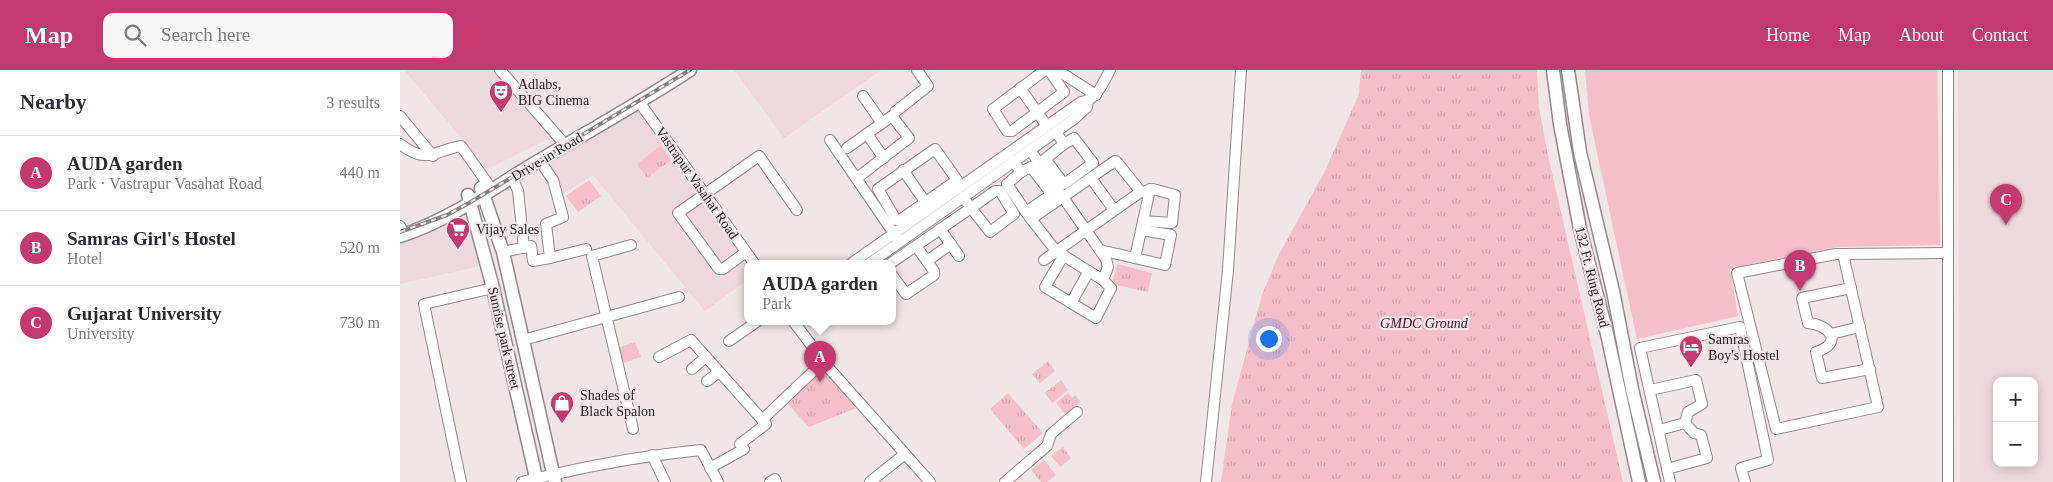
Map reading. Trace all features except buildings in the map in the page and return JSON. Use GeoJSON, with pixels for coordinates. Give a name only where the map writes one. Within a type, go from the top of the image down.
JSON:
{"type":"FeatureCollection","features":[{"type":"Feature","properties":{"kind":"main road","name":"Drive-in Road"},"geometry":{"type":"LineString","coordinates":[[400,230],[431,223],[561,140],[676,70]]}},
{"type":"Feature","properties":{"kind":"main road","name":"Drive-in Road"},"geometry":{"type":"LineString","coordinates":[[485,189],[512,177],[640,103],[690,70]]}},
{"type":"Feature","properties":{"kind":"main road","name":"132 Ft. Ring Road"},"geometry":{"type":"LineString","coordinates":[[1553,70],[1560,124],[1580,228],[1607,334],[1639,482]]}},
{"type":"Feature","properties":{"kind":"main road","name":"132 Ft. Ring Road"},"geometry":{"type":"LineString","coordinates":[[1568,70],[1580,152],[1614,291],[1632,389],[1654,482]]}},
{"type":"Feature","properties":{"kind":"main road"},"geometry":{"type":"LineString","coordinates":[[485,189],[502,252],[554,477]]}},
{"type":"Feature","properties":{"kind":"main road","name":"Sunrise park street"},"geometry":{"type":"LineString","coordinates":[[469,198],[493,288],[537,480]]}},
{"type":"Feature","properties":{"kind":"street"},"geometry":{"type":"LineString","coordinates":[[500,70],[561,140]]}},
{"type":"Feature","properties":{"kind":"street"},"geometry":{"type":"LineString","coordinates":[[894,112],[928,86],[917,70]]}},
{"type":"Feature","properties":{"kind":"street"},"geometry":{"type":"LineString","coordinates":[[1022,86],[1032,70]]}},
{"type":"Feature","properties":{"kind":"street"},"geometry":{"type":"LineString","coordinates":[[1045,70],[994,108],[993,112],[1007,131],[1010,132],[1064,92],[1049,70]]}},
{"type":"Feature","properties":{"kind":"street"},"geometry":{"type":"LineString","coordinates":[[1057,70],[1092,98]]}},
{"type":"Feature","properties":{"kind":"street"},"geometry":{"type":"LineString","coordinates":[[857,260],[897,238],[957,190],[1087,107],[1110,70]]}},
{"type":"Feature","properties":{"kind":"street"},"geometry":{"type":"LineString","coordinates":[[1206,482],[1228,270],[1241,70]]}},
{"type":"Feature","properties":{"kind":"street"},"geometry":{"type":"LineString","coordinates":[[1948,70],[1948,482]]}},
{"type":"Feature","properties":{"kind":"street"},"geometry":{"type":"LineString","coordinates":[[1022,86],[1037,112],[1064,144]]}},
{"type":"Feature","properties":{"kind":"street"},"geometry":{"type":"LineString","coordinates":[[863,96],[882,123]]}},
{"type":"Feature","properties":{"kind":"street","name":"Vastrapur Vasahat Road"},"geometry":{"type":"LineString","coordinates":[[640,103],[752,260]]}},
{"type":"Feature","properties":{"kind":"street"},"geometry":{"type":"LineString","coordinates":[[400,116],[432,156]]}},
{"type":"Feature","properties":{"kind":"street"},"geometry":{"type":"LineString","coordinates":[[847,148],[894,116],[909,138],[857,178]]}},
{"type":"Feature","properties":{"kind":"street"},"geometry":{"type":"LineString","coordinates":[[895,260],[971,208],[957,190],[957,178],[935,149],[879,188],[877,192],[896,220],[900,220],[957,190],[1014,161],[1030,150],[1052,129]]}},
{"type":"Feature","properties":{"kind":"street"},"geometry":{"type":"LineString","coordinates":[[867,134],[884,158]]}},
{"type":"Feature","properties":{"kind":"street"},"geometry":{"type":"LineString","coordinates":[[1093,163],[1074,138],[1045,158],[1063,184],[1093,163],[1099,162],[1106,167]]}},
{"type":"Feature","properties":{"kind":"street"},"geometry":{"type":"LineString","coordinates":[[830,140],[897,238]]}},
{"type":"Feature","properties":{"kind":"street"},"geometry":{"type":"LineString","coordinates":[[400,144],[414,154],[432,156],[461,146],[485,189]]}},
{"type":"Feature","properties":{"kind":"street"},"geometry":{"type":"LineString","coordinates":[[1030,150],[1058,197]]}},
{"type":"Feature","properties":{"kind":"street"},"geometry":{"type":"LineString","coordinates":[[746,252],[723,269],[719,269],[679,216],[680,210],[759,156],[797,210]]}},
{"type":"Feature","properties":{"kind":"street"},"geometry":{"type":"LineString","coordinates":[[540,161],[553,180],[563,217],[546,224],[550,258]]}},
{"type":"Feature","properties":{"kind":"street"},"geometry":{"type":"LineString","coordinates":[[1014,161],[1021,172]]}},
{"type":"Feature","properties":{"kind":"street"},"geometry":{"type":"LineString","coordinates":[[1028,216],[1091,178],[1115,161],[1119,162],[1146,191],[1142,225],[1135,258]]}},
{"type":"Feature","properties":{"kind":"street"},"geometry":{"type":"LineString","coordinates":[[1060,253],[1045,287],[1097,318],[1111,288],[1103,280],[1060,253],[1028,216],[1007,184],[1021,172],[1031,167],[1086,229],[1100,250],[1108,264],[1103,280]]}},
{"type":"Feature","properties":{"kind":"street"},"geometry":{"type":"LineString","coordinates":[[903,170],[928,206]]}},
{"type":"Feature","properties":{"kind":"street"},"geometry":{"type":"LineString","coordinates":[[512,177],[518,192],[524,248]]}},
{"type":"Feature","properties":{"kind":"street"},"geometry":{"type":"LineString","coordinates":[[1091,178],[1114,210]]}},
{"type":"Feature","properties":{"kind":"street"},"geometry":{"type":"LineString","coordinates":[[1044,260],[1060,253],[1086,229],[1146,191],[1176,195],[1172,222],[1142,225]]}},
{"type":"Feature","properties":{"kind":"street"},"geometry":{"type":"LineString","coordinates":[[873,260],[928,206]]}},
{"type":"Feature","properties":{"kind":"street"},"geometry":{"type":"LineString","coordinates":[[1100,250],[1163,265],[1166,263],[1171,235],[1142,225]]}},
{"type":"Feature","properties":{"kind":"street"},"geometry":{"type":"LineString","coordinates":[[940,229],[960,256]]}},
{"type":"Feature","properties":{"kind":"street"},"geometry":{"type":"LineString","coordinates":[[927,261],[951,244]]}},
{"type":"Feature","properties":{"kind":"street"},"geometry":{"type":"LineString","coordinates":[[631,245],[592,256],[634,429]]}},
{"type":"Feature","properties":{"kind":"street"},"geometry":{"type":"LineString","coordinates":[[502,252],[530,246],[533,261],[586,249]]}},
{"type":"Feature","properties":{"kind":"street"},"geometry":{"type":"LineString","coordinates":[[896,281],[904,293],[909,294],[934,275],[916,246]]}},
{"type":"Feature","properties":{"kind":"street"},"geometry":{"type":"LineString","coordinates":[[1844,254],[1878,407],[1776,429],[1738,273],[1844,254],[1948,253]]}},
{"type":"Feature","properties":{"kind":"street"},"geometry":{"type":"LineString","coordinates":[[1071,303],[1089,271]]}},
{"type":"Feature","properties":{"kind":"street"},"geometry":{"type":"LineString","coordinates":[[461,482],[424,304],[493,288]]}},
{"type":"Feature","properties":{"kind":"street"},"geometry":{"type":"LineString","coordinates":[[1851,288],[1802,298],[1808,323],[1818,324],[1828,329],[1831,334],[1831,342],[1826,349],[1816,352],[1822,378],[1870,369]]}},
{"type":"Feature","properties":{"kind":"street"},"geometry":{"type":"LineString","coordinates":[[523,340],[679,296]]}},
{"type":"Feature","properties":{"kind":"street"},"geometry":{"type":"LineString","coordinates":[[729,341],[752,325]]}},
{"type":"Feature","properties":{"kind":"street"},"geometry":{"type":"LineString","coordinates":[[796,325],[824,361],[930,482]]}},
{"type":"Feature","properties":{"kind":"street"},"geometry":{"type":"LineString","coordinates":[[1670,482],[1640,348],[1740,327],[1768,460],[1741,468],[1744,482]]}},
{"type":"Feature","properties":{"kind":"street"},"geometry":{"type":"LineString","coordinates":[[1831,334],[1860,328]]}},
{"type":"Feature","properties":{"kind":"street"},"geometry":{"type":"LineString","coordinates":[[659,356],[691,340],[766,424],[740,444],[744,448],[710,468]]}},
{"type":"Feature","properties":{"kind":"street"},"geometry":{"type":"LineString","coordinates":[[692,369],[706,357]]}},
{"type":"Feature","properties":{"kind":"street"},"geometry":{"type":"LineString","coordinates":[[762,420],[824,361]]}},
{"type":"Feature","properties":{"kind":"street"},"geometry":{"type":"LineString","coordinates":[[708,381],[719,372]]}},
{"type":"Feature","properties":{"kind":"street"},"geometry":{"type":"LineString","coordinates":[[1650,390],[1696,380],[1702,404],[1688,412],[1685,423]]}},
{"type":"Feature","properties":{"kind":"street"},"geometry":{"type":"LineString","coordinates":[[1005,482],[1047,446],[1051,434],[1077,412]]}},
{"type":"Feature","properties":{"kind":"street"},"geometry":{"type":"LineString","coordinates":[[1659,430],[1685,423]]}},
{"type":"Feature","properties":{"kind":"street"},"geometry":{"type":"LineString","coordinates":[[1667,469],[1707,458],[1701,434],[1694,433],[1685,423]]}},
{"type":"Feature","properties":{"kind":"street"},"geometry":{"type":"LineString","coordinates":[[522,482],[554,477],[652,455],[701,450],[718,482]]}},
{"type":"Feature","properties":{"kind":"street"},"geometry":{"type":"LineString","coordinates":[[870,482],[905,454]]}},
{"type":"Feature","properties":{"kind":"street"},"geometry":{"type":"LineString","coordinates":[[652,455],[660,481]]}},
{"type":"Feature","properties":{"kind":"street"},"geometry":{"type":"LineString","coordinates":[[770,482],[775,479],[776,482]]}},
{"type":"Feature","properties":{"kind":"shaded area"},"geometry":{"type":"Polygon","coordinates":[[[404,70],[508,70],[562,132],[488,169],[404,70]]]}},
{"type":"Feature","properties":{"kind":"shaded area"},"geometry":{"type":"Polygon","coordinates":[[[734,70],[881,70],[784,138],[734,70]]]}},
{"type":"Feature","properties":{"kind":"shaded area"},"geometry":{"type":"Polygon","coordinates":[[[1958,70],[2053,70],[2053,482],[1960,482],[1958,70]]]}},
{"type":"Feature","properties":{"kind":"shaded area"},"geometry":{"type":"Polygon","coordinates":[[[639,106],[747,260],[744,260],[744,282],[705,311],[593,175],[562,194],[545,162],[639,106]]]}},
{"type":"Feature","properties":{"kind":"shaded area"},"geometry":{"type":"Polygon","coordinates":[[[468,208],[484,265],[400,284],[400,241],[468,208]]]}},
{"type":"Feature","properties":{"kind":"green space","name":"GMDC Ground"},"geometry":{"type":"Polygon","coordinates":[[[1361,70],[1537,70],[1539,108],[1549,160],[1623,482],[1221,482],[1232,404],[1262,295],[1278,256],[1325,171],[1359,94],[1361,70]]]}},
{"type":"Feature","properties":{"kind":"green space"},"geometry":{"type":"Polygon","coordinates":[[[1585,70],[1937,70],[1940,245],[1837,247],[1730,268],[1738,316],[1637,339],[1589,115],[1585,70]]]}},
{"type":"Feature","properties":{"kind":"green space"},"geometry":{"type":"Polygon","coordinates":[[[660,146],[671,160],[647,178],[637,164],[660,146]]]}},
{"type":"Feature","properties":{"kind":"green space"},"geometry":{"type":"Polygon","coordinates":[[[589,180],[601,196],[578,212],[566,196],[589,180]]]}},
{"type":"Feature","properties":{"kind":"green space"},"geometry":{"type":"Polygon","coordinates":[[[1117,264],[1152,273],[1148,292],[1112,284],[1117,264]]]}},
{"type":"Feature","properties":{"kind":"green space"},"geometry":{"type":"Polygon","coordinates":[[[635,342],[641,357],[620,364],[615,349],[635,342]]]}},
{"type":"Feature","properties":{"kind":"green space"},"geometry":{"type":"Polygon","coordinates":[[[1048,361],[1055,371],[1040,383],[1032,374],[1048,361]]]}},
{"type":"Feature","properties":{"kind":"green space"},"geometry":{"type":"Polygon","coordinates":[[[819,363],[862,406],[809,427],[785,401],[819,363]]]}},
{"type":"Feature","properties":{"kind":"green space"},"geometry":{"type":"Polygon","coordinates":[[[1061,380],[1068,390],[1052,403],[1045,393],[1061,380]]]}},
{"type":"Feature","properties":{"kind":"green space"},"geometry":{"type":"Polygon","coordinates":[[[1008,393],[1043,433],[1024,449],[990,409],[1008,393]]]}},
{"type":"Feature","properties":{"kind":"green space"},"geometry":{"type":"Polygon","coordinates":[[[1068,393],[1072,398],[1075,395],[1081,402],[1066,415],[1056,403],[1068,393]]]}},
{"type":"Feature","properties":{"kind":"green space"},"geometry":{"type":"Polygon","coordinates":[[[1063,447],[1071,458],[1060,467],[1051,456],[1063,447]]]}},
{"type":"Feature","properties":{"kind":"green space"},"geometry":{"type":"Polygon","coordinates":[[[1044,460],[1056,475],[1047,482],[1041,482],[1031,470],[1044,460]]]}},
{"type":"Feature","properties":{"kind":"railway"},"geometry":{"type":"LineString","coordinates":[[400,232],[447,215],[469,203],[690,70]]}},
{"type":"Feature","properties":{"kind":"place","name":"Adlabs, BIG Cinema"},"geometry":{"type":"Point","coordinates":[501,113]}},
{"type":"Feature","properties":{"kind":"place","name":"Gujarat University"},"geometry":{"type":"Point","coordinates":[2006,225]}},
{"type":"Feature","properties":{"kind":"place","name":"Vijay Sales"},"geometry":{"type":"Point","coordinates":[458,250]}},
{"type":"Feature","properties":{"kind":"place","name":"Samras Girl's Hostel"},"geometry":{"type":"Point","coordinates":[1800,291]}},
{"type":"Feature","properties":{"kind":"place","name":"Samras Boy's Hostel"},"geometry":{"type":"Point","coordinates":[1691,368]}},
{"type":"Feature","properties":{"kind":"place","name":"AUDA garden"},"geometry":{"type":"Point","coordinates":[820,382]}},
{"type":"Feature","properties":{"kind":"place","name":"Shades of Black Spalon"},"geometry":{"type":"Point","coordinates":[562,424]}}]}
